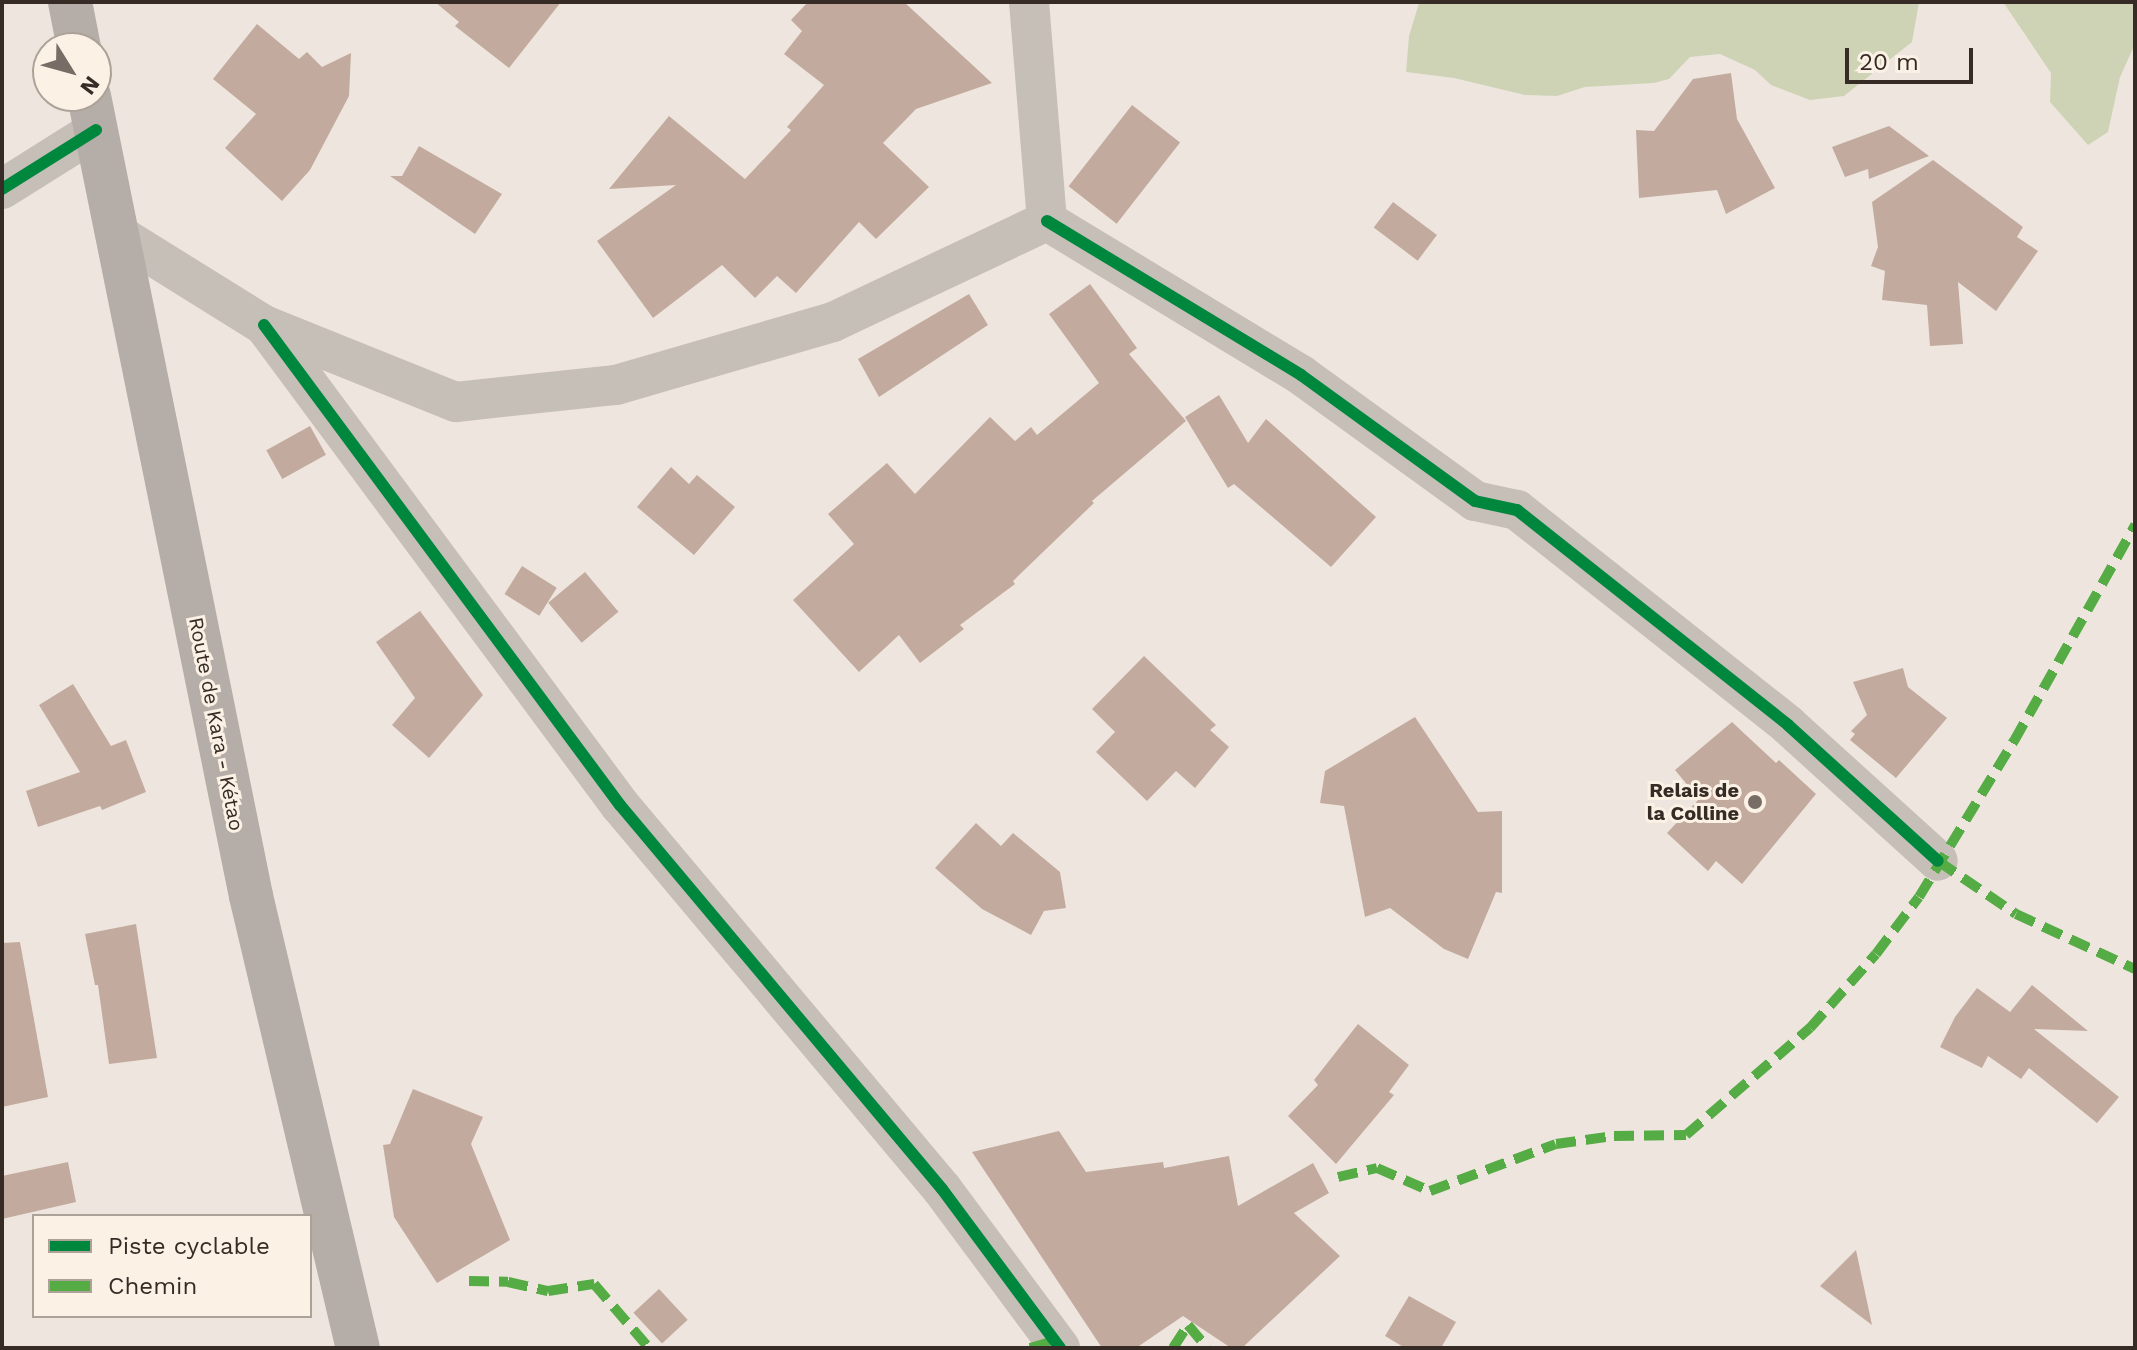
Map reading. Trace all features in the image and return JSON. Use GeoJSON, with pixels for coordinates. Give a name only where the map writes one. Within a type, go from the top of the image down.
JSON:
{"type":"FeatureCollection","features":[{"type":"Feature","properties":{"kind":"main road"},"geometry":{"type":"LineString","coordinates":[[70,2],[76,32]]}},
{"type":"Feature","properties":{"kind":"main road","name":"Route de Kara - Kétao"},"geometry":{"type":"LineString","coordinates":[[92,113],[251,896],[358,1348]]}},
{"type":"Feature","properties":{"kind":"street"},"geometry":{"type":"LineString","coordinates":[[1029,2],[1047,221]]}},
{"type":"Feature","properties":{"kind":"street"},"geometry":{"type":"LineString","coordinates":[[2,189],[92,113]]}},
{"type":"Feature","properties":{"kind":"street"},"geometry":{"type":"LineString","coordinates":[[116,233],[264,325],[456,402],[616,385],[833,322],[1047,221]]}},
{"type":"Feature","properties":{"kind":"street"},"geometry":{"type":"LineString","coordinates":[[1047,221],[1301,375],[1475,501],[1517,510],[1788,725],[1938,861]]}},
{"type":"Feature","properties":{"kind":"street"},"geometry":{"type":"LineString","coordinates":[[264,325],[620,805],[942,1189],[1060,1348]]}},
{"type":"Feature","properties":{"kind":"green space"},"geometry":{"type":"Polygon","coordinates":[[[1919,2],[1912,42],[1844,96],[1810,100],[1771,85],[1755,70],[1720,54],[1690,57],[1669,79],[1654,83],[1585,87],[1557,96],[1525,95],[1454,78],[1406,72],[1409,36],[1419,3],[1919,2]]]}},
{"type":"Feature","properties":{"kind":"green space"},"geometry":{"type":"Polygon","coordinates":[[[2003,2],[2135,2],[2135,44],[2120,77],[2108,132],[2088,145],[2050,102],[2051,73],[2003,2]]]}},
{"type":"Feature","properties":{"kind":"building"},"geometry":{"type":"Polygon","coordinates":[[[435,2],[561,2],[509,68],[455,26],[459,22],[435,2]]]}},
{"type":"Feature","properties":{"kind":"building"},"geometry":{"type":"Polygon","coordinates":[[[808,2],[904,2],[992,83],[916,109],[883,143],[929,187],[876,239],[859,222],[796,293],[777,276],[755,298],[722,265],[653,318],[597,241],[676,185],[609,189],[669,116],[745,179],[791,130],[787,127],[824,85],[784,54],[802,31],[791,20],[808,2]]]}},
{"type":"Feature","properties":{"kind":"building"},"geometry":{"type":"Polygon","coordinates":[[[257,24],[299,59],[307,52],[322,67],[351,53],[349,96],[310,170],[282,201],[225,148],[256,114],[213,79],[257,24]]]}},
{"type":"Feature","properties":{"kind":"building"},"geometry":{"type":"Polygon","coordinates":[[[1731,73],[1737,119],[1775,188],[1726,214],[1717,190],[1639,198],[1636,130],[1654,131],[1693,79],[1731,73]]]}},
{"type":"Feature","properties":{"kind":"building"},"geometry":{"type":"Polygon","coordinates":[[[1132,105],[1180,143],[1117,224],[1069,186],[1132,105]]]}},
{"type":"Feature","properties":{"kind":"building"},"geometry":{"type":"Polygon","coordinates":[[[1889,126],[1929,156],[1869,179],[1868,169],[1845,177],[1832,147],[1889,126]]]}},
{"type":"Feature","properties":{"kind":"building"},"geometry":{"type":"Polygon","coordinates":[[[419,146],[502,194],[475,234],[390,176],[402,176],[419,146]]]}},
{"type":"Feature","properties":{"kind":"building"},"geometry":{"type":"Polygon","coordinates":[[[1933,160],[2023,227],[2017,237],[2038,251],[1996,311],[1958,282],[1963,344],[1930,346],[1927,305],[1882,300],[1885,271],[1871,266],[1878,247],[1872,202],[1933,160]]]}},
{"type":"Feature","properties":{"kind":"building"},"geometry":{"type":"Polygon","coordinates":[[[1393,202],[1437,235],[1418,261],[1374,228],[1393,202]]]}},
{"type":"Feature","properties":{"kind":"building"},"geometry":{"type":"Polygon","coordinates":[[[1090,284],[1137,348],[1129,354],[1186,421],[1092,501],[1094,503],[1013,581],[1015,584],[960,625],[964,629],[920,663],[899,635],[859,672],[793,600],[854,544],[828,514],[887,463],[915,494],[990,417],[1015,441],[1031,427],[1037,435],[1099,383],[1049,314],[1090,284]]]}},
{"type":"Feature","properties":{"kind":"building"},"geometry":{"type":"Polygon","coordinates":[[[969,294],[988,325],[879,397],[858,359],[969,294]]]}},
{"type":"Feature","properties":{"kind":"building"},"geometry":{"type":"Polygon","coordinates":[[[1219,395],[1248,443],[1266,419],[1376,517],[1331,567],[1234,484],[1228,488],[1185,417],[1219,395]]]}},
{"type":"Feature","properties":{"kind":"building"},"geometry":{"type":"Polygon","coordinates":[[[310,426],[326,455],[282,479],[266,450],[310,426]]]}},
{"type":"Feature","properties":{"kind":"building"},"geometry":{"type":"Polygon","coordinates":[[[671,467],[689,484],[697,475],[735,507],[694,555],[637,507],[671,467]]]}},
{"type":"Feature","properties":{"kind":"building"},"geometry":{"type":"Polygon","coordinates":[[[522,566],[557,588],[539,616],[505,594],[522,566]]]}},
{"type":"Feature","properties":{"kind":"building"},"geometry":{"type":"Polygon","coordinates":[[[585,572],[618,612],[582,643],[548,603],[585,572]]]}},
{"type":"Feature","properties":{"kind":"building"},"geometry":{"type":"Polygon","coordinates":[[[420,611],[483,695],[429,758],[392,725],[415,698],[376,642],[420,611]]]}},
{"type":"Feature","properties":{"kind":"building"},"geometry":{"type":"Polygon","coordinates":[[[1144,656],[1216,725],[1210,730],[1229,747],[1195,788],[1176,771],[1147,801],[1096,752],[1115,732],[1092,709],[1144,656]]]}},
{"type":"Feature","properties":{"kind":"building"},"geometry":{"type":"Polygon","coordinates":[[[1903,668],[1908,687],[1947,718],[1896,778],[1850,740],[1855,734],[1851,731],[1867,715],[1853,682],[1903,668]]]}},
{"type":"Feature","properties":{"kind":"building"},"geometry":{"type":"Polygon","coordinates":[[[73,684],[111,746],[126,740],[146,792],[102,810],[100,806],[38,827],[26,791],[80,772],[39,705],[73,684]]]}},
{"type":"Feature","properties":{"kind":"building"},"geometry":{"type":"Polygon","coordinates":[[[1415,717],[1478,812],[1502,811],[1502,893],[1496,892],[1468,959],[1444,949],[1390,908],[1365,917],[1344,806],[1320,803],[1325,771],[1415,717]]]}},
{"type":"Feature","properties":{"kind":"building"},"geometry":{"type":"Polygon","coordinates":[[[1732,722],[1776,763],[1779,760],[1816,794],[1742,884],[1716,861],[1708,871],[1667,833],[1699,799],[1675,770],[1732,722]]]}},
{"type":"Feature","properties":{"kind":"building"},"geometry":{"type":"Polygon","coordinates":[[[976,823],[1001,846],[1013,833],[1060,872],[1066,908],[1044,911],[1031,935],[982,909],[935,868],[976,823]]]}},
{"type":"Feature","properties":{"kind":"building"},"geometry":{"type":"Polygon","coordinates":[[[136,924],[157,1058],[109,1064],[98,985],[95,985],[85,934],[136,924]]]}},
{"type":"Feature","properties":{"kind":"building"},"geometry":{"type":"Polygon","coordinates":[[[20,942],[48,1097],[2,1107],[2,943],[20,942]]]}},
{"type":"Feature","properties":{"kind":"building"},"geometry":{"type":"Polygon","coordinates":[[[2032,985],[2088,1031],[2034,1029],[2119,1097],[2097,1123],[2029,1068],[2021,1079],[1988,1056],[1982,1068],[1940,1047],[1955,1017],[1977,988],[2010,1012],[2032,985]]]}},
{"type":"Feature","properties":{"kind":"building"},"geometry":{"type":"Polygon","coordinates":[[[1358,1024],[1409,1065],[1389,1092],[1394,1095],[1336,1164],[1288,1116],[1318,1085],[1314,1080],[1358,1024]]]}},
{"type":"Feature","properties":{"kind":"building"},"geometry":{"type":"Polygon","coordinates":[[[413,1089],[483,1117],[471,1144],[510,1240],[437,1283],[394,1217],[383,1145],[390,1144],[413,1089]]]}},
{"type":"Feature","properties":{"kind":"building"},"geometry":{"type":"Polygon","coordinates":[[[1059,1131],[1086,1172],[1163,1162],[1164,1168],[1229,1156],[1238,1206],[1313,1163],[1329,1193],[1294,1213],[1340,1256],[1242,1348],[1231,1348],[1183,1316],[1136,1348],[1102,1348],[972,1152],[1059,1131]]]}},
{"type":"Feature","properties":{"kind":"building"},"geometry":{"type":"Polygon","coordinates":[[[68,1162],[76,1202],[2,1219],[2,1176],[68,1162]]]}},
{"type":"Feature","properties":{"kind":"building"},"geometry":{"type":"Polygon","coordinates":[[[1856,1250],[1872,1325],[1820,1286],[1856,1250]]]}},
{"type":"Feature","properties":{"kind":"building"},"geometry":{"type":"Polygon","coordinates":[[[659,1289],[688,1320],[662,1344],[633,1313],[659,1289]]]}},
{"type":"Feature","properties":{"kind":"building"},"geometry":{"type":"Polygon","coordinates":[[[1409,1296],[1456,1322],[1441,1348],[1405,1348],[1385,1336],[1409,1296]]]}},
{"type":"Feature","properties":{"kind":"marked path"},"geometry":{"type":"LineString","coordinates":[[1338,1177],[1377,1168],[1430,1191],[1556,1144],[1614,1136],[1686,1135],[1810,1028],[1876,954],[1919,897],[2014,741],[2135,525]]}},
{"type":"Feature","properties":{"kind":"marked path"},"geometry":{"type":"LineString","coordinates":[[1938,861],[2016,914],[2135,969]]}},
{"type":"Feature","properties":{"kind":"marked path"},"geometry":{"type":"LineString","coordinates":[[469,1281],[508,1282],[548,1291],[594,1284],[649,1348]]}},
{"type":"Feature","properties":{"kind":"marked path"},"geometry":{"type":"LineString","coordinates":[[1173,1348],[1188,1325],[1207,1348]]}},
{"type":"Feature","properties":{"kind":"marked path"},"geometry":{"type":"LineString","coordinates":[[1030,1348],[1055,1341]]}},
{"type":"Feature","properties":{"kind":"cycle path"},"geometry":{"type":"LineString","coordinates":[[2,189],[96,130]]}},
{"type":"Feature","properties":{"kind":"cycle path"},"geometry":{"type":"LineString","coordinates":[[1047,221],[1301,375],[1475,501],[1517,510],[1788,725],[1938,861]]}},
{"type":"Feature","properties":{"kind":"cycle path"},"geometry":{"type":"LineString","coordinates":[[264,325],[620,805],[942,1189],[1060,1348]]}},
{"type":"Feature","properties":{"kind":"place","name":"Relais de la Colline"},"geometry":{"type":"Point","coordinates":[1755,802]}}]}
